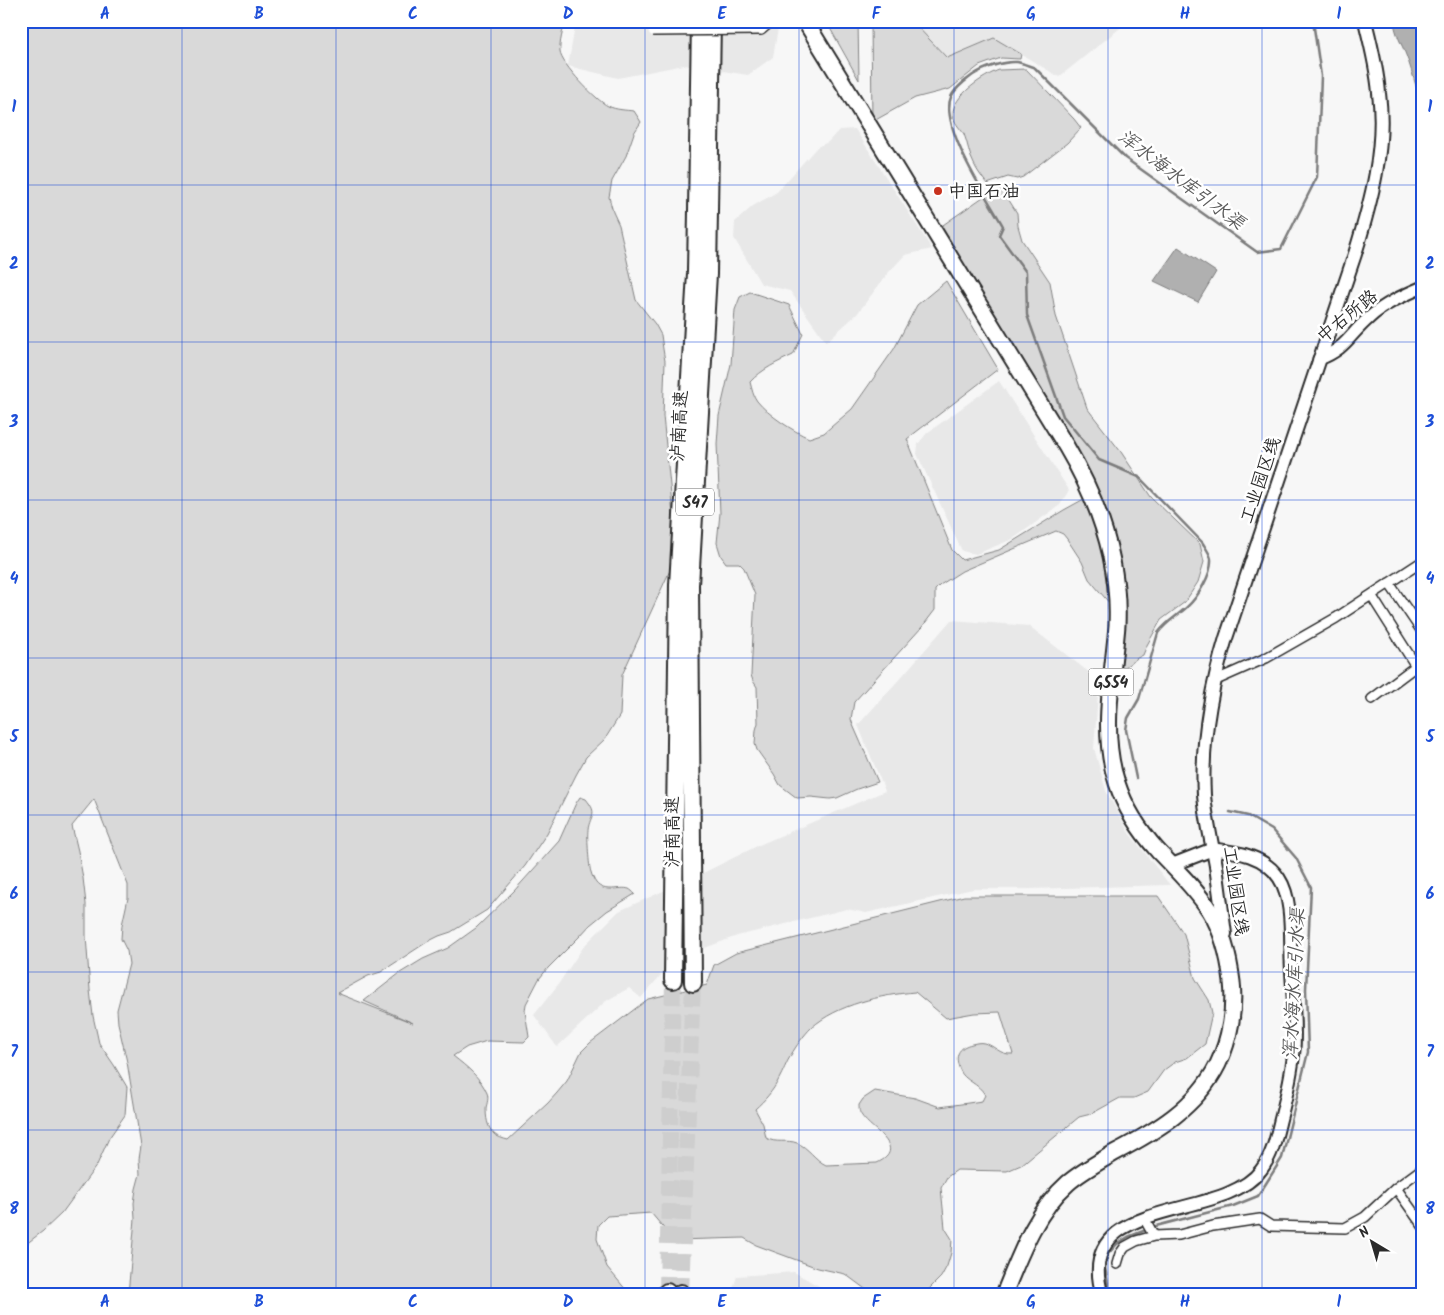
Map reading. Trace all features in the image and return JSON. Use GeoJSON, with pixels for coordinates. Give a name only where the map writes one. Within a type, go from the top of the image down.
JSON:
{"type":"FeatureCollection","features":[{"type":"Feature","properties":{"kind":"highway","name":"泸南高速"},"geometry":{"type":"LineString","coordinates":[[673,980],[678,585],[696,273],[700,21]]}},
{"type":"Feature","properties":{"kind":"highway","name":"泸南高速"},"geometry":{"type":"LineString","coordinates":[[693,983],[690,585],[708,274],[712,21]]}},
{"type":"Feature","properties":{"kind":"highway","name":"G554"},"geometry":{"type":"LineString","coordinates":[[805,21],[1069,452],[1090,494],[1108,543],[1117,591],[1117,624],[1109,710],[1109,740],[1113,768],[1120,792],[1132,816],[1148,839],[1196,892],[1210,912],[1223,939],[1228,955],[1232,986],[1232,1017],[1224,1048],[1212,1075],[1196,1097],[1177,1115],[1080,1174],[1060,1190],[1035,1226],[1004,1294]]}},
{"type":"Feature","properties":{"kind":"main road","name":"工业园区线"},"geometry":{"type":"LineString","coordinates":[[1228,955],[1205,805],[1204,774],[1208,718],[1220,656],[1234,610],[1364,226],[1377,167],[1380,140],[1380,94],[1365,21]]}},
{"type":"Feature","properties":{"kind":"main road"},"geometry":{"type":"LineString","coordinates":[[1172,865],[1212,849]]}},
{"type":"Feature","properties":{"kind":"street"},"geometry":{"type":"LineString","coordinates":[[653,31],[761,30],[768,24],[767,21]]}},
{"type":"Feature","properties":{"kind":"street","name":"中右所路"},"geometry":{"type":"LineString","coordinates":[[1319,359],[1331,355],[1343,346],[1363,323],[1379,310],[1404,295],[1423,287]]}},
{"type":"Feature","properties":{"kind":"street"},"geometry":{"type":"LineString","coordinates":[[1214,682],[1266,658],[1336,618],[1423,561]]}},
{"type":"Feature","properties":{"kind":"street"},"geometry":{"type":"LineString","coordinates":[[1389,583],[1423,633]]}},
{"type":"Feature","properties":{"kind":"street"},"geometry":{"type":"LineString","coordinates":[[1371,595],[1416,666],[1372,699]]}},
{"type":"Feature","properties":{"kind":"street"},"geometry":{"type":"LineString","coordinates":[[1117,1264],[1120,1254],[1125,1248],[1150,1228],[1241,1187],[1254,1178],[1265,1164],[1271,1152],[1289,1086],[1294,1050],[1294,1032],[1289,913],[1284,887],[1272,869],[1254,857],[1237,852],[1212,849]]}},
{"type":"Feature","properties":{"kind":"street"},"geometry":{"type":"LineString","coordinates":[[1102,1294],[1097,1271],[1100,1258],[1116,1233],[1132,1223],[1178,1235],[1213,1226],[1260,1219],[1271,1226],[1345,1228],[1365,1217],[1396,1188],[1423,1168]]}},
{"type":"Feature","properties":{"kind":"street"},"geometry":{"type":"LineString","coordinates":[[1396,1188],[1423,1226]]}},
{"type":"Feature","properties":{"kind":"shaded area"},"geometry":{"type":"Polygon","coordinates":[[[21,21],[565,21],[560,52],[566,65],[580,82],[603,103],[621,110],[634,111],[641,122],[634,133],[626,156],[612,181],[609,197],[619,225],[636,300],[655,324],[661,335],[665,361],[663,416],[677,555],[622,675],[620,715],[605,739],[586,757],[547,833],[525,866],[487,910],[451,932],[427,942],[381,972],[368,976],[337,993],[413,1023],[364,1001],[400,973],[423,959],[448,948],[476,928],[514,891],[559,841],[580,797],[586,799],[593,812],[588,830],[588,839],[590,869],[596,883],[608,889],[629,889],[635,894],[607,911],[590,925],[539,979],[526,1004],[525,1011],[529,1037],[524,1042],[487,1041],[467,1047],[453,1056],[473,1073],[484,1087],[488,1097],[486,1111],[488,1125],[494,1134],[501,1138],[508,1140],[548,1103],[567,1081],[581,1052],[590,1043],[648,999],[707,985],[714,965],[736,953],[964,896],[1158,896],[1184,934],[1195,978],[1209,1000],[1212,1013],[1205,1044],[1187,1058],[1175,1062],[1164,1070],[1148,1092],[1134,1098],[1120,1098],[1091,1114],[1079,1117],[1021,1165],[1007,1171],[957,1170],[947,1177],[941,1188],[945,1228],[952,1239],[951,1253],[941,1277],[924,1294],[872,1294],[845,1274],[818,1268],[756,1245],[744,1238],[677,1240],[667,1232],[651,1213],[607,1216],[598,1225],[597,1239],[607,1267],[628,1294],[128,1294],[135,1219],[134,1203],[140,1174],[139,1159],[141,1146],[117,1010],[129,964],[127,951],[121,939],[128,898],[128,885],[94,799],[72,826],[83,878],[86,904],[86,936],[93,1016],[99,1043],[127,1087],[125,1115],[109,1138],[97,1165],[62,1213],[21,1248],[21,21]],[[915,992],[860,1002],[822,1020],[811,1028],[800,1041],[774,1087],[755,1109],[763,1124],[766,1138],[774,1141],[797,1143],[805,1147],[826,1165],[877,1163],[886,1157],[889,1145],[862,1116],[859,1106],[863,1099],[875,1091],[915,1098],[940,1107],[982,1101],[985,1095],[962,1074],[957,1056],[963,1047],[980,1043],[988,1044],[1004,1053],[1013,1054],[1000,1012],[974,1013],[946,1018],[915,992]]]}},
{"type":"Feature","properties":{"kind":"shaded area"},"geometry":{"type":"Polygon","coordinates":[[[576,21],[778,21],[779,23],[773,57],[748,75],[684,65],[618,78],[568,66],[576,21]]]}},
{"type":"Feature","properties":{"kind":"shaded area"},"geometry":{"type":"Polygon","coordinates":[[[826,21],[858,21],[859,80],[826,21]]]}},
{"type":"Feature","properties":{"kind":"shaded area"},"geometry":{"type":"Polygon","coordinates":[[[871,21],[912,21],[947,58],[994,38],[1021,54],[1020,59],[1001,58],[979,66],[950,89],[915,98],[872,122],[871,21]]]}},
{"type":"Feature","properties":{"kind":"shaded area"},"geometry":{"type":"Polygon","coordinates":[[[912,21],[1129,21],[1059,77],[994,38],[947,58],[912,21]]]}},
{"type":"Feature","properties":{"kind":"shaded area"},"geometry":{"type":"Polygon","coordinates":[[[1394,21],[1423,21],[1423,117],[1413,74],[1397,35],[1394,21]]]}},
{"type":"Feature","properties":{"kind":"shaded area"},"geometry":{"type":"Polygon","coordinates":[[[1026,69],[1081,128],[1067,143],[1023,177],[1017,179],[1008,177],[987,184],[975,167],[964,134],[955,122],[953,114],[954,107],[963,93],[978,81],[999,70],[1026,69]]]}},
{"type":"Feature","properties":{"kind":"shaded area"},"geometry":{"type":"Polygon","coordinates":[[[855,129],[932,249],[905,255],[888,273],[857,314],[826,342],[790,291],[761,284],[734,238],[735,222],[753,206],[777,192],[817,147],[828,142],[839,130],[855,129]]]}},
{"type":"Feature","properties":{"kind":"shaded area"},"geometry":{"type":"Polygon","coordinates":[[[996,188],[1002,189],[1017,213],[1022,240],[1050,282],[1056,316],[1087,408],[1121,452],[1151,497],[1200,544],[1204,562],[1198,582],[1185,602],[1161,620],[1143,655],[1121,669],[1119,663],[1121,617],[1089,579],[1082,562],[1063,534],[1056,531],[962,571],[935,590],[935,610],[854,702],[851,719],[878,782],[837,798],[797,798],[780,785],[755,744],[758,723],[757,687],[751,675],[755,595],[744,568],[739,563],[726,563],[721,556],[717,543],[720,513],[717,444],[719,416],[731,364],[735,310],[740,297],[750,292],[789,305],[803,334],[793,355],[776,363],[750,382],[754,397],[768,412],[809,438],[824,433],[852,409],[894,349],[917,305],[946,281],[998,369],[907,439],[952,550],[962,560],[999,550],[1093,494],[940,227],[996,188]]]}},
{"type":"Feature","properties":{"kind":"shaded area"},"geometry":{"type":"Polygon","coordinates":[[[1178,247],[1216,272],[1198,302],[1154,281],[1178,247]]]}},
{"type":"Feature","properties":{"kind":"shaded area"},"geometry":{"type":"Polygon","coordinates":[[[999,381],[1069,490],[1060,505],[1013,539],[976,554],[962,551],[917,454],[918,444],[927,433],[999,381]]]}},
{"type":"Feature","properties":{"kind":"shaded area"},"geometry":{"type":"Polygon","coordinates":[[[951,620],[1029,626],[1099,680],[1094,748],[1106,791],[1129,833],[1170,885],[973,889],[866,913],[847,909],[737,936],[675,959],[641,998],[629,988],[606,1001],[557,1047],[534,1015],[557,986],[584,946],[619,911],[759,845],[885,791],[858,725],[951,620]]]}},
{"type":"Feature","properties":{"kind":"shaded area"},"geometry":{"type":"Polygon","coordinates":[[[794,1272],[833,1294],[731,1294],[737,1276],[794,1272]]]}},
{"type":"Feature","properties":{"kind":"waterway","name":"浑水海水库引水渠"},"geometry":{"type":"LineString","coordinates":[[1136,778],[1126,730],[1128,718],[1139,699],[1158,633],[1196,597],[1207,578],[1211,559],[1209,552],[1202,542],[1139,477],[1099,460],[1063,416],[1027,315],[1026,272],[999,235],[1003,226],[958,143],[949,110],[951,97],[973,75],[994,66],[1017,62],[1035,68],[1125,158],[1257,252],[1281,249],[1317,177],[1321,76],[1313,21]]}},
{"type":"Feature","properties":{"kind":"waterway","name":"浑水海水库引水渠"},"geometry":{"type":"LineString","coordinates":[[1110,1294],[1105,1268],[1108,1254],[1117,1244],[1128,1237],[1156,1226],[1233,1206],[1258,1196],[1282,1158],[1308,1052],[1306,989],[1311,887],[1296,858],[1272,830],[1248,816],[1230,812]]}},
{"type":"Feature","properties":{"kind":"tunnel"},"geometry":{"type":"LineString","coordinates":[[667,1292],[673,980]]}},
{"type":"Feature","properties":{"kind":"tunnel"},"geometry":{"type":"LineString","coordinates":[[681,1293],[693,983]]}},
{"type":"Feature","properties":{"kind":"place","name":"中国石油"},"geometry":{"type":"Point","coordinates":[938,191]}}]}
